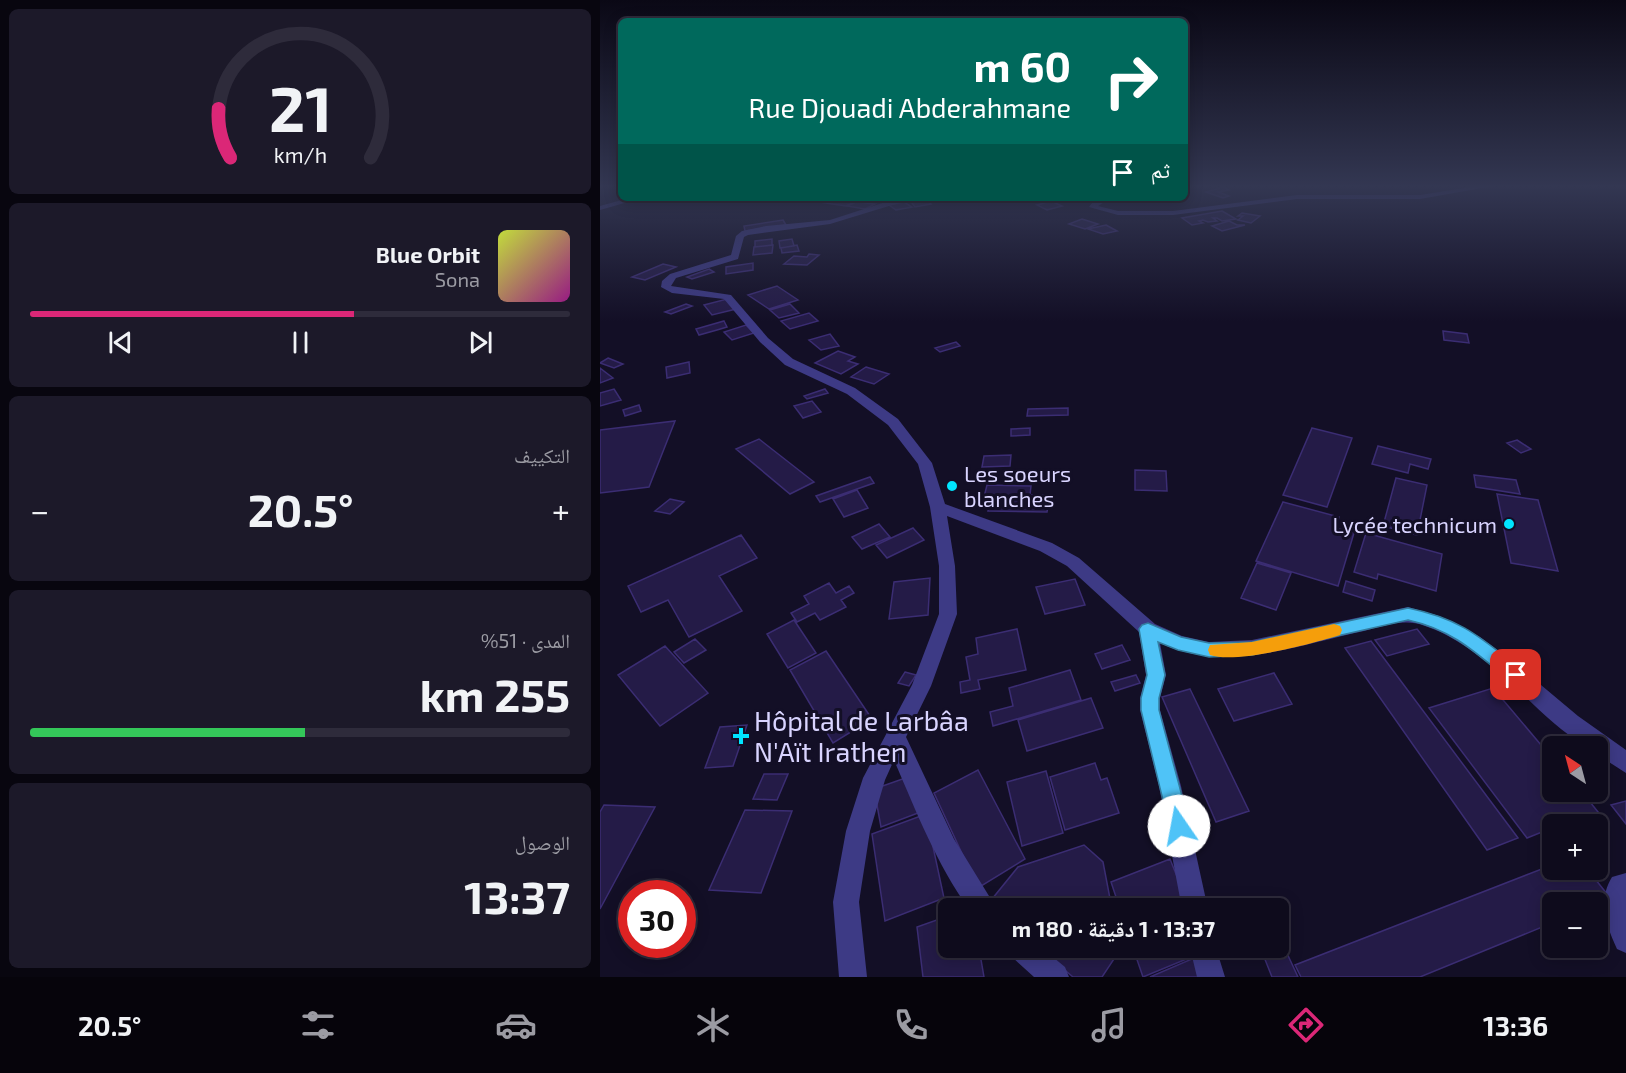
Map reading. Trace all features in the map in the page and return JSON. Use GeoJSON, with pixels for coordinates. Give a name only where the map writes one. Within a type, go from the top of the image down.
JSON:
{"type":"FeatureCollection","features":[{"type":"Feature","properties":{"kind":"street"},"geometry":{"type":"LineString","coordinates":[[764,231],[740,236],[735,257],[673,276],[667,281],[666,287],[672,290],[727,297],[764,340],[789,362],[850,391],[892,422],[925,463],[939,507],[947,566],[948,614],[921,686],[874,778],[858,831],[846,902],[853,977]]}},
{"type":"Feature","properties":{"kind":"street"},"geometry":{"type":"LineString","coordinates":[[939,507],[1046,547],[1073,562],[1148,629],[1178,643],[1209,650],[1252,648],[1408,614],[1433,620],[1462,632],[1484,647],[1564,718],[1626,763]]}},
{"type":"Feature","properties":{"kind":"street"},"geometry":{"type":"LineString","coordinates":[[1148,629],[1156,675],[1150,698],[1150,710],[1170,786],[1193,898]]}},
{"type":"Feature","properties":{"kind":"street"},"geometry":{"type":"LineString","coordinates":[[895,736],[940,838],[975,898]]}},
{"type":"Feature","properties":{"kind":"street"},"geometry":{"type":"LineString","coordinates":[[1626,885],[1621,885],[1616,892],[1616,908],[1626,940]]}},
{"type":"Feature","properties":{"kind":"street"},"geometry":{"type":"LineString","coordinates":[[1032,958],[1054,977]]}},
{"type":"Feature","properties":{"kind":"street"},"geometry":{"type":"LineString","coordinates":[[1206,958],[1211,977]]}},
{"type":"Feature","properties":{"kind":"building"},"geometry":{"type":"Polygon","coordinates":[[[1093,231],[1117,231],[1103,234],[1093,231]]]}},
{"type":"Feature","properties":{"kind":"building"},"geometry":{"type":"Polygon","coordinates":[[[772,239],[772,245],[755,247],[755,241],[772,239]]]}},
{"type":"Feature","properties":{"kind":"building"},"geometry":{"type":"Polygon","coordinates":[[[792,239],[794,246],[780,248],[779,241],[792,239]]]}},
{"type":"Feature","properties":{"kind":"building"},"geometry":{"type":"Polygon","coordinates":[[[773,245],[772,253],[753,255],[754,247],[773,245]]]}},
{"type":"Feature","properties":{"kind":"building"},"geometry":{"type":"Polygon","coordinates":[[[797,245],[799,251],[782,253],[781,248],[797,245]]]}},
{"type":"Feature","properties":{"kind":"building"},"geometry":{"type":"Polygon","coordinates":[[[809,254],[819,255],[807,265],[784,264],[794,256],[807,257],[809,254]]]}},
{"type":"Feature","properties":{"kind":"building"},"geometry":{"type":"Polygon","coordinates":[[[753,263],[753,270],[726,274],[726,267],[753,263]]]}},
{"type":"Feature","properties":{"kind":"building"},"geometry":{"type":"Polygon","coordinates":[[[663,264],[676,267],[645,280],[632,277],[663,264]]]}},
{"type":"Feature","properties":{"kind":"building"},"geometry":{"type":"Polygon","coordinates":[[[709,269],[714,272],[692,279],[687,277],[709,269]]]}},
{"type":"Feature","properties":{"kind":"building"},"geometry":{"type":"Polygon","coordinates":[[[777,286],[798,300],[769,309],[748,295],[777,286]]]}},
{"type":"Feature","properties":{"kind":"building"},"geometry":{"type":"Polygon","coordinates":[[[727,299],[736,309],[712,315],[704,305],[727,299]]]}},
{"type":"Feature","properties":{"kind":"building"},"geometry":{"type":"Polygon","coordinates":[[[686,304],[692,306],[671,314],[665,312],[686,304]]]}},
{"type":"Feature","properties":{"kind":"building"},"geometry":{"type":"Polygon","coordinates":[[[790,304],[799,313],[779,318],[770,310],[790,304]]]}},
{"type":"Feature","properties":{"kind":"building"},"geometry":{"type":"Polygon","coordinates":[[[809,313],[818,321],[790,329],[781,321],[809,313]]]}},
{"type":"Feature","properties":{"kind":"building"},"geometry":{"type":"Polygon","coordinates":[[[724,321],[727,327],[717,330],[699,335],[696,329],[724,321]]]}},
{"type":"Feature","properties":{"kind":"building"},"geometry":{"type":"Polygon","coordinates":[[[746,325],[754,333],[732,340],[724,332],[746,325]]]}},
{"type":"Feature","properties":{"kind":"building"},"geometry":{"type":"Polygon","coordinates":[[[1443,331],[1467,334],[1469,343],[1444,340],[1443,331]]]}},
{"type":"Feature","properties":{"kind":"building"},"geometry":{"type":"Polygon","coordinates":[[[830,334],[839,346],[821,350],[809,340],[830,334]]]}},
{"type":"Feature","properties":{"kind":"building"},"geometry":{"type":"Polygon","coordinates":[[[956,342],[960,346],[940,352],[935,348],[956,342]]]}},
{"type":"Feature","properties":{"kind":"building"},"geometry":{"type":"Polygon","coordinates":[[[838,351],[855,357],[848,361],[858,364],[841,374],[815,363],[838,351]]]}},
{"type":"Feature","properties":{"kind":"building"},"geometry":{"type":"Polygon","coordinates":[[[608,358],[623,364],[614,368],[600,363],[608,358]]]}},
{"type":"Feature","properties":{"kind":"building"},"geometry":{"type":"Polygon","coordinates":[[[689,362],[690,373],[667,378],[666,367],[689,362]]]}},
{"type":"Feature","properties":{"kind":"building"},"geometry":{"type":"Polygon","coordinates":[[[866,367],[889,374],[874,384],[851,377],[866,367]]]}},
{"type":"Feature","properties":{"kind":"building"},"geometry":{"type":"Polygon","coordinates":[[[600,368],[613,378],[600,383],[600,368]]]}},
{"type":"Feature","properties":{"kind":"building"},"geometry":{"type":"Polygon","coordinates":[[[614,389],[621,400],[600,406],[600,393],[614,389]]]}},
{"type":"Feature","properties":{"kind":"building"},"geometry":{"type":"Polygon","coordinates":[[[825,389],[828,393],[807,399],[804,396],[825,389]]]}},
{"type":"Feature","properties":{"kind":"building"},"geometry":{"type":"Polygon","coordinates":[[[812,401],[821,412],[803,418],[794,406],[812,401]]]}},
{"type":"Feature","properties":{"kind":"building"},"geometry":{"type":"Polygon","coordinates":[[[639,405],[641,411],[625,416],[623,410],[639,405]]]}},
{"type":"Feature","properties":{"kind":"building"},"geometry":{"type":"Polygon","coordinates":[[[1068,408],[1068,415],[1027,416],[1028,409],[1068,408]]]}},
{"type":"Feature","properties":{"kind":"building"},"geometry":{"type":"Polygon","coordinates":[[[675,421],[649,487],[600,493],[600,430],[675,421]]]}},
{"type":"Feature","properties":{"kind":"building"},"geometry":{"type":"Polygon","coordinates":[[[1030,428],[1030,435],[1011,436],[1011,429],[1030,428]]]}},
{"type":"Feature","properties":{"kind":"building"},"geometry":{"type":"Polygon","coordinates":[[[1312,428],[1352,438],[1327,507],[1283,495],[1312,428]]]}},
{"type":"Feature","properties":{"kind":"building"},"geometry":{"type":"Polygon","coordinates":[[[759,439],[814,482],[790,494],[736,449],[759,439]]]}},
{"type":"Feature","properties":{"kind":"building"},"geometry":{"type":"Polygon","coordinates":[[[1517,440],[1531,449],[1521,453],[1507,443],[1517,440]]]}},
{"type":"Feature","properties":{"kind":"building"},"geometry":{"type":"Polygon","coordinates":[[[1378,446],[1431,459],[1428,469],[1410,464],[1408,473],[1372,464],[1378,446]]]}},
{"type":"Feature","properties":{"kind":"building"},"geometry":{"type":"Polygon","coordinates":[[[1011,455],[1010,466],[982,467],[984,456],[1011,455]]]}},
{"type":"Feature","properties":{"kind":"building"},"geometry":{"type":"Polygon","coordinates":[[[1135,470],[1166,471],[1167,491],[1135,490],[1135,470]]]}},
{"type":"Feature","properties":{"kind":"building"},"geometry":{"type":"Polygon","coordinates":[[[1474,475],[1516,480],[1520,494],[1476,487],[1474,475]]]}},
{"type":"Feature","properties":{"kind":"building"},"geometry":{"type":"Polygon","coordinates":[[[870,477],[874,483],[820,502],[816,496],[870,477]]]}},
{"type":"Feature","properties":{"kind":"building"},"geometry":{"type":"Polygon","coordinates":[[[1396,478],[1427,485],[1417,535],[1383,526],[1396,478]]]}},
{"type":"Feature","properties":{"kind":"building"},"geometry":{"type":"Polygon","coordinates":[[[987,485],[1031,486],[1030,495],[1050,495],[1047,512],[988,511],[991,497],[984,497],[987,485]]]}},
{"type":"Feature","properties":{"kind":"building"},"geometry":{"type":"Polygon","coordinates":[[[857,490],[868,508],[844,517],[833,499],[857,490]]]}},
{"type":"Feature","properties":{"kind":"building"},"geometry":{"type":"Polygon","coordinates":[[[1497,494],[1538,500],[1558,571],[1511,563],[1497,494]]]}},
{"type":"Feature","properties":{"kind":"building"},"geometry":{"type":"Polygon","coordinates":[[[670,499],[684,502],[670,514],[655,511],[670,499]]]}},
{"type":"Feature","properties":{"kind":"building"},"geometry":{"type":"Polygon","coordinates":[[[1283,502],[1339,517],[1336,528],[1354,533],[1338,586],[1256,561],[1283,502]]]}},
{"type":"Feature","properties":{"kind":"building"},"geometry":{"type":"Polygon","coordinates":[[[879,524],[890,537],[862,549],[852,537],[879,524]]]}},
{"type":"Feature","properties":{"kind":"building"},"geometry":{"type":"Polygon","coordinates":[[[913,528],[924,540],[887,558],[876,545],[913,528]]]}},
{"type":"Feature","properties":{"kind":"building"},"geometry":{"type":"Polygon","coordinates":[[[1366,533],[1442,554],[1436,591],[1378,574],[1377,579],[1354,572],[1366,533]]]}},
{"type":"Feature","properties":{"kind":"building"},"geometry":{"type":"Polygon","coordinates":[[[741,535],[757,558],[719,576],[742,611],[689,637],[668,600],[641,612],[628,586],[741,535]]]}},
{"type":"Feature","properties":{"kind":"building"},"geometry":{"type":"Polygon","coordinates":[[[1257,563],[1291,573],[1276,610],[1241,598],[1257,563]]]}},
{"type":"Feature","properties":{"kind":"building"},"geometry":{"type":"Polygon","coordinates":[[[930,578],[928,615],[889,619],[894,582],[930,578]]]}},
{"type":"Feature","properties":{"kind":"building"},"geometry":{"type":"Polygon","coordinates":[[[1075,579],[1085,605],[1045,614],[1036,587],[1075,579]]]}},
{"type":"Feature","properties":{"kind":"building"},"geometry":{"type":"Polygon","coordinates":[[[1346,581],[1375,590],[1372,601],[1343,592],[1346,581]]]}},
{"type":"Feature","properties":{"kind":"building"},"geometry":{"type":"Polygon","coordinates":[[[829,583],[836,593],[849,586],[854,593],[841,600],[846,607],[820,620],[815,613],[797,622],[791,613],[809,604],[804,596],[829,583]]]}},
{"type":"Feature","properties":{"kind":"building"},"geometry":{"type":"Polygon","coordinates":[[[794,620],[816,653],[788,668],[767,634],[794,620]]]}},
{"type":"Feature","properties":{"kind":"building"},"geometry":{"type":"Polygon","coordinates":[[[1017,629],[1026,670],[978,680],[980,689],[961,693],[960,682],[970,680],[966,657],[978,654],[976,638],[1017,629]]]}},
{"type":"Feature","properties":{"kind":"building"},"geometry":{"type":"Polygon","coordinates":[[[1417,629],[1429,644],[1387,656],[1375,640],[1417,629]]]}},
{"type":"Feature","properties":{"kind":"building"},"geometry":{"type":"Polygon","coordinates":[[[695,639],[706,650],[684,663],[674,652],[695,639]]]}},
{"type":"Feature","properties":{"kind":"building"},"geometry":{"type":"Polygon","coordinates":[[[1371,641],[1518,838],[1487,850],[1345,648],[1371,641]]]}},
{"type":"Feature","properties":{"kind":"building"},"geometry":{"type":"Polygon","coordinates":[[[1122,645],[1130,660],[1102,669],[1095,654],[1122,645]]]}},
{"type":"Feature","properties":{"kind":"building"},"geometry":{"type":"Polygon","coordinates":[[[665,646],[708,693],[660,726],[618,675],[665,646]]]}},
{"type":"Feature","properties":{"kind":"building"},"geometry":{"type":"Polygon","coordinates":[[[826,651],[872,719],[833,743],[790,670],[826,651]]]}},
{"type":"Feature","properties":{"kind":"building"},"geometry":{"type":"Polygon","coordinates":[[[1070,670],[1081,700],[993,726],[990,712],[1013,706],[1009,688],[1070,670]]]}},
{"type":"Feature","properties":{"kind":"building"},"geometry":{"type":"Polygon","coordinates":[[[905,672],[916,675],[909,686],[898,683],[905,672]]]}},
{"type":"Feature","properties":{"kind":"building"},"geometry":{"type":"Polygon","coordinates":[[[1274,673],[1292,704],[1234,721],[1218,689],[1274,673]]]}},
{"type":"Feature","properties":{"kind":"building"},"geometry":{"type":"Polygon","coordinates":[[[1136,675],[1140,683],[1115,691],[1111,682],[1136,675]]]}},
{"type":"Feature","properties":{"kind":"building"},"geometry":{"type":"Polygon","coordinates":[[[1493,688],[1542,746],[1542,802],[1590,802],[1598,812],[1592,814],[1542,814],[1542,832],[1527,838],[1429,708],[1493,688]]]}},
{"type":"Feature","properties":{"kind":"building"},"geometry":{"type":"Polygon","coordinates":[[[1190,689],[1249,811],[1216,822],[1162,697],[1190,689]]]}},
{"type":"Feature","properties":{"kind":"building"},"geometry":{"type":"Polygon","coordinates":[[[1091,698],[1103,728],[1027,751],[1018,720],[1091,698]]]}},
{"type":"Feature","properties":{"kind":"building"},"geometry":{"type":"Polygon","coordinates":[[[747,725],[733,766],[705,768],[720,727],[747,725]]]}},
{"type":"Feature","properties":{"kind":"building"},"geometry":{"type":"Polygon","coordinates":[[[1095,763],[1101,780],[1107,778],[1119,813],[1065,830],[1050,777],[1095,763]]]}},
{"type":"Feature","properties":{"kind":"building"},"geometry":{"type":"Polygon","coordinates":[[[978,770],[1025,859],[978,888],[934,793],[978,770]]]}},
{"type":"Feature","properties":{"kind":"building"},"geometry":{"type":"Polygon","coordinates":[[[1046,771],[1063,833],[1022,846],[1007,782],[1046,771]]]}},
{"type":"Feature","properties":{"kind":"building"},"geometry":{"type":"Polygon","coordinates":[[[764,774],[788,774],[777,800],[753,799],[764,774]]]}},
{"type":"Feature","properties":{"kind":"building"},"geometry":{"type":"Polygon","coordinates":[[[911,776],[918,813],[881,827],[874,789],[911,776]]]}},
{"type":"Feature","properties":{"kind":"building"},"geometry":{"type":"Polygon","coordinates":[[[1626,801],[1626,824],[1611,805],[1626,801]]]}},
{"type":"Feature","properties":{"kind":"building"},"geometry":{"type":"Polygon","coordinates":[[[604,805],[655,807],[600,909],[600,812],[604,805]]]}},
{"type":"Feature","properties":{"kind":"building"},"geometry":{"type":"Polygon","coordinates":[[[745,810],[792,811],[761,893],[709,890],[745,810]]]}},
{"type":"Feature","properties":{"kind":"building"},"geometry":{"type":"Polygon","coordinates":[[[926,814],[944,898],[938,898],[938,900],[885,921],[872,834],[926,814]]]}},
{"type":"Feature","properties":{"kind":"building"},"geometry":{"type":"Polygon","coordinates":[[[1084,845],[1103,862],[1110,898],[993,898],[1018,867],[1084,845]]]}},
{"type":"Feature","properties":{"kind":"building"},"geometry":{"type":"Polygon","coordinates":[[[1170,859],[1186,898],[1116,898],[1111,882],[1170,859]]]}},
{"type":"Feature","properties":{"kind":"building"},"geometry":{"type":"Polygon","coordinates":[[[1542,869],[1542,880],[1596,880],[1605,892],[1542,892],[1542,927],[1420,977],[1301,977],[1295,965],[1542,869]]]}},
{"type":"Feature","properties":{"kind":"building"},"geometry":{"type":"Polygon","coordinates":[[[938,920],[938,958],[981,958],[984,977],[923,977],[917,927],[938,920]]]}},
{"type":"Feature","properties":{"kind":"building"},"geometry":{"type":"Polygon","coordinates":[[[1051,958],[1115,958],[1102,977],[1073,977],[1051,958]]]}},
{"type":"Feature","properties":{"kind":"building"},"geometry":{"type":"Polygon","coordinates":[[[1136,958],[1189,958],[1143,977],[1136,958]]]}},
{"type":"Feature","properties":{"kind":"building"},"geometry":{"type":"Polygon","coordinates":[[[1194,958],[1202,977],[1150,977],[1194,958]]]}},
{"type":"Feature","properties":{"kind":"building"},"geometry":{"type":"Polygon","coordinates":[[[1264,958],[1289,958],[1298,977],[1272,977],[1264,958]]]}},
{"type":"Feature","properties":{"kind":"slow traffic"},"geometry":{"type":"LineString","coordinates":[[1217,650],[1252,648],[1334,630]]}},
{"type":"Feature","properties":{"kind":"place","name":"Les soeurs blanches"},"geometry":{"type":"Point","coordinates":[952,486]}},
{"type":"Feature","properties":{"kind":"place","name":"Lycée technicum"},"geometry":{"type":"Point","coordinates":[1509,524]}},
{"type":"Feature","properties":{"kind":"place","name":"Hôpital de Larbâa N'Aït Irathen"},"geometry":{"type":"Point","coordinates":[741,736]}},
{"type":"Feature","properties":{"kind":"route"},"geometry":{"type":"LineString","coordinates":[[1179,826],[1150,710],[1150,698],[1156,675],[1148,629],[1178,643],[1209,650],[1252,648],[1408,614],[1433,620],[1462,632],[1484,647],[1516,675]]}}]}
